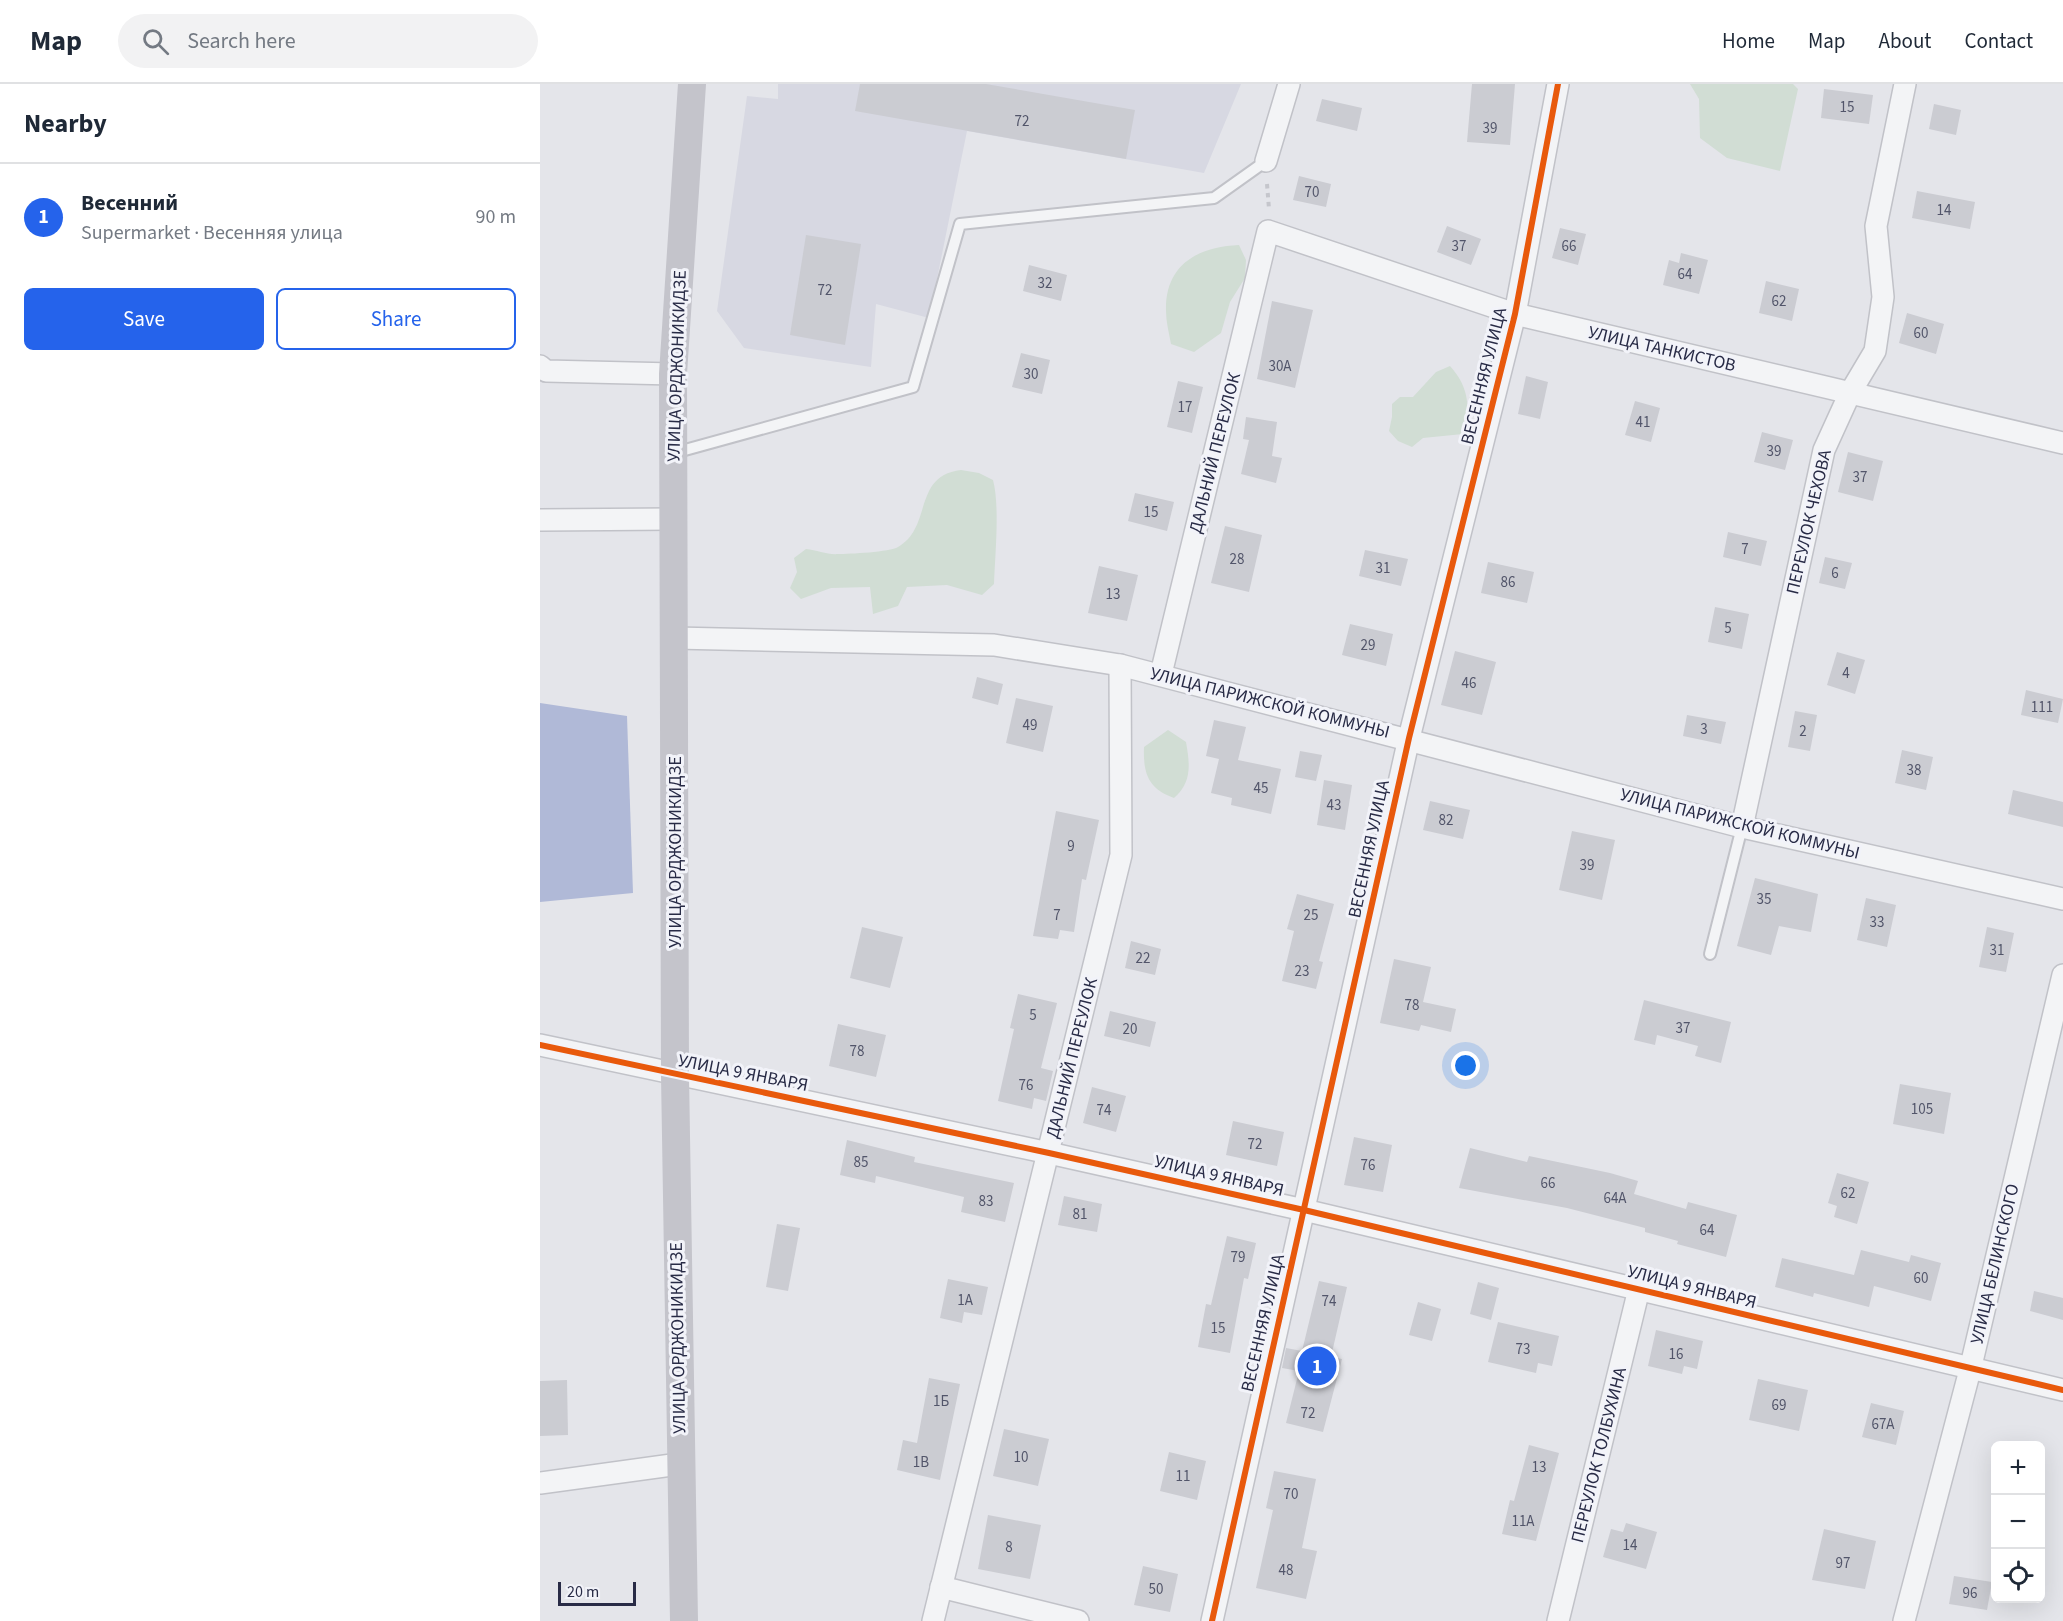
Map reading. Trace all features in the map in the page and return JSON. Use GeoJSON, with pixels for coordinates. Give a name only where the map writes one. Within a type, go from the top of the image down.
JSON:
{"type":"FeatureCollection","features":[{"type":"Feature","properties":{"kind":"main road","name":"УЛИЦА ОРДЖОНИКИДЗЕ"},"geometry":{"type":"LineString","coordinates":[[684,1621],[675,1075],[673,374],[692,84]]}},
{"type":"Feature","properties":{"kind":"street"},"geometry":{"type":"LineString","coordinates":[[1266,161],[1289,84]]}},
{"type":"Feature","properties":{"kind":"street","name":"ВЕСЕННЯЯ УЛИЦА"},"geometry":{"type":"LineString","coordinates":[[1212,1621],[1409,738],[1515,314],[1558,84]]}},
{"type":"Feature","properties":{"kind":"street","name":"ПЕРЕУЛОК ЧЕХОВА"},"geometry":{"type":"LineString","coordinates":[[1742,827],[1824,450],[1850,393],[1875,351],[1884,297],[1876,226],[1905,84]]}},
{"type":"Feature","properties":{"kind":"street","name":"УЛИЦА ТАНКИСТОВ"},"geometry":{"type":"LineString","coordinates":[[1268,231],[1515,314],[2063,443]]}},
{"type":"Feature","properties":{"kind":"street","name":"ДАЛЬНИЙ ПЕРЕУЛОК"},"geometry":{"type":"LineString","coordinates":[[1161,674],[1268,231]]}},
{"type":"Feature","properties":{"kind":"street"},"geometry":{"type":"LineString","coordinates":[[540,366],[546,371],[673,374]]}},
{"type":"Feature","properties":{"kind":"street"},"geometry":{"type":"LineString","coordinates":[[540,520],[674,519]]}},
{"type":"Feature","properties":{"kind":"street","name":"УЛИЦА ПАРИЖСКОЙ КОММУНЫ"},"geometry":{"type":"LineString","coordinates":[[675,639],[994,645],[1120,665],[1409,738],[1742,827],[2063,899]]}},
{"type":"Feature","properties":{"kind":"street","name":"ДАЛЬНИЙ ПЕРЕУЛОК"},"geometry":{"type":"LineString","coordinates":[[933,1621],[1121,855],[1120,665]]}},
{"type":"Feature","properties":{"kind":"street","name":"УЛИЦА БЕЛИНСКОГО"},"geometry":{"type":"LineString","coordinates":[[1904,1621],[1970,1370],[2063,975]]}},
{"type":"Feature","properties":{"kind":"street","name":"УЛИЦА 9 ЯНВАРЯ"},"geometry":{"type":"LineString","coordinates":[[540,1045],[1049,1153],[1304,1210],[1970,1370],[2063,1390]]}},
{"type":"Feature","properties":{"kind":"street","name":"ПЕРЕУЛОК ТОЛБУХИНА"},"geometry":{"type":"LineString","coordinates":[[1558,1621],[1639,1289]]}},
{"type":"Feature","properties":{"kind":"street"},"geometry":{"type":"LineString","coordinates":[[540,1483],[680,1464]]}},
{"type":"Feature","properties":{"kind":"street"},"geometry":{"type":"LineString","coordinates":[[940,1587],[1078,1621]]}},
{"type":"Feature","properties":{"kind":"lane"},"geometry":{"type":"LineString","coordinates":[[674,453],[912,387],[960,224],[1214,198],[1266,161]]}},
{"type":"Feature","properties":{"kind":"lane"},"geometry":{"type":"LineString","coordinates":[[1710,954],[1742,827]]}},
{"type":"Feature","properties":{"kind":"path"},"geometry":{"type":"LineString","coordinates":[[1266,161],[1268,231]]}},
{"type":"Feature","properties":{"kind":"shaded area"},"geometry":{"type":"Polygon","coordinates":[[[778,84],[1241,84],[1204,173],[967,131],[929,318],[876,304],[871,367],[744,348],[717,311],[747,96],[778,99],[778,84]]]}},
{"type":"Feature","properties":{"kind":"shaded area"},"geometry":{"type":"Polygon","coordinates":[[[1690,84],[1793,84],[1798,89],[1780,171],[1727,158],[1700,138],[1699,99],[1690,84]]]}},
{"type":"Feature","properties":{"kind":"shaded area"},"geometry":{"type":"Polygon","coordinates":[[[1239,245],[1246,260],[1245,278],[1230,302],[1221,333],[1194,352],[1171,344],[1166,315],[1167,295],[1178,270],[1197,255],[1210,250],[1239,245]]]}},
{"type":"Feature","properties":{"kind":"shaded area"},"geometry":{"type":"Polygon","coordinates":[[[1450,366],[1461,382],[1467,398],[1466,424],[1463,434],[1423,438],[1412,447],[1398,441],[1389,431],[1392,404],[1400,397],[1413,397],[1436,372],[1450,366]]]}},
{"type":"Feature","properties":{"kind":"shaded area"},"geometry":{"type":"Polygon","coordinates":[[[961,470],[979,473],[993,480],[995,491],[994,584],[982,595],[947,585],[907,587],[898,606],[873,614],[870,587],[831,588],[801,599],[790,588],[797,572],[794,558],[806,549],[834,554],[860,553],[898,547],[909,538],[916,527],[935,482],[946,474],[961,470]]]}},
{"type":"Feature","properties":{"kind":"shaded area"},"geometry":{"type":"Polygon","coordinates":[[[1168,730],[1186,742],[1188,758],[1187,779],[1174,798],[1153,785],[1145,765],[1144,747],[1168,730]]]}},
{"type":"Feature","properties":{"kind":"water"},"geometry":{"type":"Polygon","coordinates":[[[540,703],[627,716],[633,893],[540,902],[540,703]]]}},
{"type":"Feature","properties":{"kind":"building"},"geometry":{"type":"Polygon","coordinates":[[[860,84],[986,84],[1135,110],[1126,159],[855,111],[860,84]]]}},
{"type":"Feature","properties":{"kind":"building"},"geometry":{"type":"Polygon","coordinates":[[[1472,84],[1515,84],[1510,145],[1467,142],[1472,84]]]}},
{"type":"Feature","properties":{"kind":"building"},"geometry":{"type":"Polygon","coordinates":[[[1824,89],[1873,95],[1869,124],[1821,118],[1824,89]]]}},
{"type":"Feature","properties":{"kind":"building"},"geometry":{"type":"Polygon","coordinates":[[[1322,99],[1362,108],[1357,131],[1316,121],[1322,99]]]}},
{"type":"Feature","properties":{"kind":"building"},"geometry":{"type":"Polygon","coordinates":[[[1934,104],[1961,110],[1956,135],[1929,129],[1934,104]]]}},
{"type":"Feature","properties":{"kind":"building"},"geometry":{"type":"Polygon","coordinates":[[[1299,176],[1331,184],[1326,207],[1293,200],[1299,176]]]}},
{"type":"Feature","properties":{"kind":"building"},"geometry":{"type":"Polygon","coordinates":[[[1917,191],[1975,202],[1970,229],[1912,218],[1917,191]]]}},
{"type":"Feature","properties":{"kind":"building"},"geometry":{"type":"Polygon","coordinates":[[[1447,226],[1481,239],[1471,265],[1437,252],[1447,226]]]}},
{"type":"Feature","properties":{"kind":"building"},"geometry":{"type":"Polygon","coordinates":[[[1560,228],[1586,234],[1578,265],[1552,258],[1560,228]]]}},
{"type":"Feature","properties":{"kind":"building"},"geometry":{"type":"Polygon","coordinates":[[[806,235],[861,244],[845,345],[790,335],[806,235]]]}},
{"type":"Feature","properties":{"kind":"building"},"geometry":{"type":"Polygon","coordinates":[[[1681,253],[1708,260],[1699,294],[1663,285],[1669,260],[1679,263],[1681,253]]]}},
{"type":"Feature","properties":{"kind":"building"},"geometry":{"type":"Polygon","coordinates":[[[1029,265],[1067,275],[1061,301],[1023,291],[1029,265]]]}},
{"type":"Feature","properties":{"kind":"building"},"geometry":{"type":"Polygon","coordinates":[[[1766,281],[1799,289],[1792,321],[1759,313],[1766,281]]]}},
{"type":"Feature","properties":{"kind":"building"},"geometry":{"type":"Polygon","coordinates":[[[1272,301],[1313,310],[1295,388],[1257,379],[1272,301]]]}},
{"type":"Feature","properties":{"kind":"building"},"geometry":{"type":"Polygon","coordinates":[[[1907,313],[1944,324],[1936,354],[1899,343],[1907,313]]]}},
{"type":"Feature","properties":{"kind":"building"},"geometry":{"type":"Polygon","coordinates":[[[1021,353],[1050,360],[1042,394],[1012,387],[1021,353]]]}},
{"type":"Feature","properties":{"kind":"building"},"geometry":{"type":"Polygon","coordinates":[[[1526,376],[1548,382],[1540,419],[1518,414],[1526,376]]]}},
{"type":"Feature","properties":{"kind":"building"},"geometry":{"type":"Polygon","coordinates":[[[1178,381],[1203,387],[1192,433],[1167,427],[1178,381]]]}},
{"type":"Feature","properties":{"kind":"building"},"geometry":{"type":"Polygon","coordinates":[[[1635,401],[1660,408],[1651,442],[1625,435],[1635,401]]]}},
{"type":"Feature","properties":{"kind":"building"},"geometry":{"type":"Polygon","coordinates":[[[1246,417],[1277,422],[1272,456],[1282,458],[1276,483],[1241,474],[1249,440],[1243,439],[1246,417]]]}},
{"type":"Feature","properties":{"kind":"building"},"geometry":{"type":"Polygon","coordinates":[[[1762,432],[1793,440],[1785,470],[1754,462],[1762,432]]]}},
{"type":"Feature","properties":{"kind":"building"},"geometry":{"type":"Polygon","coordinates":[[[1848,452],[1883,461],[1873,501],[1838,492],[1848,452]]]}},
{"type":"Feature","properties":{"kind":"building"},"geometry":{"type":"Polygon","coordinates":[[[1135,493],[1174,502],[1167,531],[1128,521],[1135,493]]]}},
{"type":"Feature","properties":{"kind":"building"},"geometry":{"type":"Polygon","coordinates":[[[1225,526],[1262,535],[1249,592],[1211,583],[1225,526]]]}},
{"type":"Feature","properties":{"kind":"building"},"geometry":{"type":"Polygon","coordinates":[[[1728,532],[1767,541],[1761,566],[1723,557],[1728,532]]]}},
{"type":"Feature","properties":{"kind":"building"},"geometry":{"type":"Polygon","coordinates":[[[1365,550],[1408,559],[1401,586],[1359,576],[1365,550]]]}},
{"type":"Feature","properties":{"kind":"building"},"geometry":{"type":"Polygon","coordinates":[[[1825,557],[1852,563],[1845,589],[1819,583],[1825,557]]]}},
{"type":"Feature","properties":{"kind":"building"},"geometry":{"type":"Polygon","coordinates":[[[1488,562],[1534,572],[1527,603],[1481,593],[1488,562]]]}},
{"type":"Feature","properties":{"kind":"building"},"geometry":{"type":"Polygon","coordinates":[[[1099,566],[1138,575],[1127,621],[1088,613],[1099,566]]]}},
{"type":"Feature","properties":{"kind":"building"},"geometry":{"type":"Polygon","coordinates":[[[1715,607],[1749,614],[1742,649],[1708,642],[1715,607]]]}},
{"type":"Feature","properties":{"kind":"building"},"geometry":{"type":"Polygon","coordinates":[[[1350,624],[1393,634],[1386,666],[1342,655],[1350,624]]]}},
{"type":"Feature","properties":{"kind":"building"},"geometry":{"type":"Polygon","coordinates":[[[1455,651],[1496,662],[1482,715],[1441,705],[1455,651]]]}},
{"type":"Feature","properties":{"kind":"building"},"geometry":{"type":"Polygon","coordinates":[[[1837,652],[1865,660],[1855,694],[1827,685],[1837,652]]]}},
{"type":"Feature","properties":{"kind":"building"},"geometry":{"type":"Polygon","coordinates":[[[977,677],[1003,684],[998,705],[972,698],[977,677]]]}},
{"type":"Feature","properties":{"kind":"building"},"geometry":{"type":"Polygon","coordinates":[[[2026,690],[2063,699],[2058,723],[2021,715],[2026,690]]]}},
{"type":"Feature","properties":{"kind":"building"},"geometry":{"type":"Polygon","coordinates":[[[1016,698],[1053,706],[1043,752],[1006,743],[1016,698]]]}},
{"type":"Feature","properties":{"kind":"building"},"geometry":{"type":"Polygon","coordinates":[[[1795,711],[1817,715],[1810,751],[1788,747],[1795,711]]]}},
{"type":"Feature","properties":{"kind":"building"},"geometry":{"type":"Polygon","coordinates":[[[1687,715],[1726,722],[1721,744],[1683,736],[1687,715]]]}},
{"type":"Feature","properties":{"kind":"building"},"geometry":{"type":"Polygon","coordinates":[[[1214,720],[1246,727],[1238,760],[1281,769],[1271,814],[1231,805],[1232,798],[1211,793],[1219,759],[1206,756],[1214,720]]]}},
{"type":"Feature","properties":{"kind":"building"},"geometry":{"type":"Polygon","coordinates":[[[1902,750],[1933,757],[1926,790],[1895,783],[1902,750]]]}},
{"type":"Feature","properties":{"kind":"building"},"geometry":{"type":"Polygon","coordinates":[[[1300,751],[1322,755],[1316,781],[1295,777],[1300,751]]]}},
{"type":"Feature","properties":{"kind":"building"},"geometry":{"type":"Polygon","coordinates":[[[1324,780],[1352,785],[1345,830],[1317,825],[1324,780]]]}},
{"type":"Feature","properties":{"kind":"building"},"geometry":{"type":"Polygon","coordinates":[[[2013,790],[2063,802],[2063,827],[2008,814],[2013,790]]]}},
{"type":"Feature","properties":{"kind":"building"},"geometry":{"type":"Polygon","coordinates":[[[1430,801],[1470,810],[1463,839],[1423,830],[1430,801]]]}},
{"type":"Feature","properties":{"kind":"building"},"geometry":{"type":"Polygon","coordinates":[[[1056,811],[1099,820],[1086,880],[1082,879],[1074,932],[1060,930],[1058,939],[1033,936],[1056,811]]]}},
{"type":"Feature","properties":{"kind":"building"},"geometry":{"type":"Polygon","coordinates":[[[1572,831],[1615,840],[1602,900],[1559,890],[1572,831]]]}},
{"type":"Feature","properties":{"kind":"building"},"geometry":{"type":"Polygon","coordinates":[[[1755,878],[1818,894],[1811,932],[1779,926],[1771,955],[1737,946],[1755,878]]]}},
{"type":"Feature","properties":{"kind":"building"},"geometry":{"type":"Polygon","coordinates":[[[1297,894],[1334,904],[1319,961],[1323,962],[1316,989],[1282,981],[1294,931],[1287,929],[1297,894]]]}},
{"type":"Feature","properties":{"kind":"building"},"geometry":{"type":"Polygon","coordinates":[[[1866,898],[1896,905],[1887,947],[1857,940],[1866,898]]]}},
{"type":"Feature","properties":{"kind":"building"},"geometry":{"type":"Polygon","coordinates":[[[862,927],[903,937],[890,988],[850,978],[862,927]]]}},
{"type":"Feature","properties":{"kind":"building"},"geometry":{"type":"Polygon","coordinates":[[[1987,927],[2014,933],[2006,972],[1979,967],[1987,927]]]}},
{"type":"Feature","properties":{"kind":"building"},"geometry":{"type":"Polygon","coordinates":[[[1131,941],[1161,949],[1155,975],[1125,968],[1131,941]]]}},
{"type":"Feature","properties":{"kind":"building"},"geometry":{"type":"Polygon","coordinates":[[[1394,959],[1431,967],[1423,1002],[1456,1009],[1451,1032],[1421,1025],[1419,1031],[1380,1023],[1394,959]]]}},
{"type":"Feature","properties":{"kind":"building"},"geometry":{"type":"Polygon","coordinates":[[[1018,994],[1057,1003],[1041,1068],[1053,1071],[1046,1101],[1034,1098],[1032,1109],[998,1101],[1014,1029],[1010,1028],[1018,994]]]}},
{"type":"Feature","properties":{"kind":"building"},"geometry":{"type":"Polygon","coordinates":[[[1644,1000],[1731,1022],[1721,1063],[1695,1056],[1698,1046],[1657,1035],[1655,1045],[1634,1040],[1644,1000]]]}},
{"type":"Feature","properties":{"kind":"building"},"geometry":{"type":"Polygon","coordinates":[[[1110,1011],[1156,1022],[1150,1047],[1104,1036],[1110,1011]]]}},
{"type":"Feature","properties":{"kind":"building"},"geometry":{"type":"Polygon","coordinates":[[[838,1024],[886,1035],[876,1077],[829,1066],[838,1024]]]}},
{"type":"Feature","properties":{"kind":"building"},"geometry":{"type":"Polygon","coordinates":[[[1900,1084],[1951,1093],[1944,1134],[1893,1124],[1900,1084]]]}},
{"type":"Feature","properties":{"kind":"building"},"geometry":{"type":"Polygon","coordinates":[[[1092,1087],[1126,1096],[1116,1132],[1083,1123],[1092,1087]]]}},
{"type":"Feature","properties":{"kind":"building"},"geometry":{"type":"Polygon","coordinates":[[[1233,1121],[1284,1132],[1277,1166],[1226,1155],[1233,1121]]]}},
{"type":"Feature","properties":{"kind":"building"},"geometry":{"type":"Polygon","coordinates":[[[1354,1137],[1392,1145],[1383,1192],[1344,1185],[1354,1137]]]}},
{"type":"Feature","properties":{"kind":"building"},"geometry":{"type":"Polygon","coordinates":[[[847,1140],[915,1157],[914,1162],[1014,1183],[1005,1222],[961,1212],[964,1197],[876,1176],[875,1183],[840,1175],[847,1140]]]}},
{"type":"Feature","properties":{"kind":"building"},"geometry":{"type":"Polygon","coordinates":[[[1470,1148],[1527,1162],[1529,1156],[1610,1173],[1638,1181],[1634,1194],[1686,1209],[1688,1202],[1737,1215],[1726,1257],[1677,1244],[1678,1241],[1645,1232],[1645,1228],[1567,1208],[1459,1188],[1470,1148]]]}},
{"type":"Feature","properties":{"kind":"building"},"geometry":{"type":"Polygon","coordinates":[[[1837,1173],[1869,1182],[1857,1224],[1834,1217],[1837,1206],[1828,1203],[1837,1173]]]}},
{"type":"Feature","properties":{"kind":"building"},"geometry":{"type":"Polygon","coordinates":[[[1064,1196],[1102,1204],[1097,1232],[1058,1225],[1064,1196]]]}},
{"type":"Feature","properties":{"kind":"building"},"geometry":{"type":"Polygon","coordinates":[[[777,1224],[800,1228],[788,1291],[766,1287],[777,1224]]]}},
{"type":"Feature","properties":{"kind":"building"},"geometry":{"type":"Polygon","coordinates":[[[1227,1236],[1256,1243],[1248,1279],[1244,1278],[1230,1353],[1198,1347],[1206,1304],[1211,1305],[1227,1236]]]}},
{"type":"Feature","properties":{"kind":"building"},"geometry":{"type":"Polygon","coordinates":[[[1861,1250],[1909,1262],[1911,1255],[1941,1263],[1931,1301],[1874,1286],[1869,1307],[1814,1293],[1813,1297],[1775,1287],[1782,1258],[1854,1275],[1861,1250]]]}},
{"type":"Feature","properties":{"kind":"building"},"geometry":{"type":"Polygon","coordinates":[[[948,1279],[988,1287],[982,1315],[964,1312],[962,1323],[940,1318],[948,1279]]]}},
{"type":"Feature","properties":{"kind":"building"},"geometry":{"type":"Polygon","coordinates":[[[1319,1281],[1347,1287],[1331,1357],[1342,1359],[1323,1432],[1286,1423],[1299,1371],[1282,1368],[1286,1348],[1302,1351],[1319,1281]]]}},
{"type":"Feature","properties":{"kind":"building"},"geometry":{"type":"Polygon","coordinates":[[[1478,1282],[1499,1288],[1491,1320],[1470,1314],[1478,1282]]]}},
{"type":"Feature","properties":{"kind":"building"},"geometry":{"type":"Polygon","coordinates":[[[2034,1291],[2063,1298],[2063,1320],[2030,1311],[2034,1291]]]}},
{"type":"Feature","properties":{"kind":"building"},"geometry":{"type":"Polygon","coordinates":[[[1418,1302],[1441,1309],[1432,1341],[1409,1335],[1418,1302]]]}},
{"type":"Feature","properties":{"kind":"building"},"geometry":{"type":"Polygon","coordinates":[[[1498,1322],[1559,1336],[1552,1366],[1538,1363],[1536,1373],[1488,1362],[1498,1322]]]}},
{"type":"Feature","properties":{"kind":"building"},"geometry":{"type":"Polygon","coordinates":[[[1656,1330],[1703,1341],[1697,1369],[1684,1366],[1682,1374],[1648,1366],[1656,1330]]]}},
{"type":"Feature","properties":{"kind":"building"},"geometry":{"type":"Polygon","coordinates":[[[929,1378],[960,1384],[940,1480],[897,1470],[903,1440],[917,1443],[929,1378]]]}},
{"type":"Feature","properties":{"kind":"building"},"geometry":{"type":"Polygon","coordinates":[[[1758,1379],[1808,1390],[1799,1431],[1749,1420],[1758,1379]]]}},
{"type":"Feature","properties":{"kind":"building"},"geometry":{"type":"Polygon","coordinates":[[[567,1380],[568,1435],[540,1436],[540,1381],[567,1380]]]}},
{"type":"Feature","properties":{"kind":"building"},"geometry":{"type":"Polygon","coordinates":[[[1871,1403],[1904,1411],[1896,1445],[1862,1437],[1871,1403]]]}},
{"type":"Feature","properties":{"kind":"building"},"geometry":{"type":"Polygon","coordinates":[[[1004,1429],[1049,1439],[1038,1486],[993,1476],[1004,1429]]]}},
{"type":"Feature","properties":{"kind":"building"},"geometry":{"type":"Polygon","coordinates":[[[1529,1445],[1559,1453],[1536,1541],[1502,1534],[1510,1500],[1514,1501],[1529,1445]]]}},
{"type":"Feature","properties":{"kind":"building"},"geometry":{"type":"Polygon","coordinates":[[[1169,1452],[1206,1461],[1197,1500],[1160,1491],[1169,1452]]]}},
{"type":"Feature","properties":{"kind":"building"},"geometry":{"type":"Polygon","coordinates":[[[1274,1471],[1316,1479],[1302,1548],[1317,1551],[1306,1599],[1256,1588],[1273,1510],[1266,1508],[1274,1471]]]}},
{"type":"Feature","properties":{"kind":"building"},"geometry":{"type":"Polygon","coordinates":[[[988,1515],[1041,1525],[1030,1579],[978,1569],[988,1515]]]}},
{"type":"Feature","properties":{"kind":"building"},"geometry":{"type":"Polygon","coordinates":[[[1626,1523],[1657,1532],[1646,1569],[1603,1557],[1611,1529],[1623,1532],[1626,1523]]]}},
{"type":"Feature","properties":{"kind":"building"},"geometry":{"type":"Polygon","coordinates":[[[1824,1529],[1876,1541],[1865,1589],[1812,1580],[1824,1529]]]}},
{"type":"Feature","properties":{"kind":"building"},"geometry":{"type":"Polygon","coordinates":[[[1143,1566],[1178,1574],[1170,1612],[1134,1605],[1143,1566]]]}},
{"type":"Feature","properties":{"kind":"building"},"geometry":{"type":"Polygon","coordinates":[[[1954,1576],[1991,1582],[1987,1610],[1949,1604],[1954,1576]]]}},
{"type":"Feature","properties":{"kind":"cycle path"},"geometry":{"type":"LineString","coordinates":[[1212,1621],[1409,738],[1515,314],[1558,84]]}},
{"type":"Feature","properties":{"kind":"cycle path"},"geometry":{"type":"LineString","coordinates":[[540,1045],[1049,1153],[1304,1210],[2063,1390]]}},
{"type":"Feature","properties":{"kind":"place","name":"Весенний"},"geometry":{"type":"Point","coordinates":[1317,1366]}}]}
